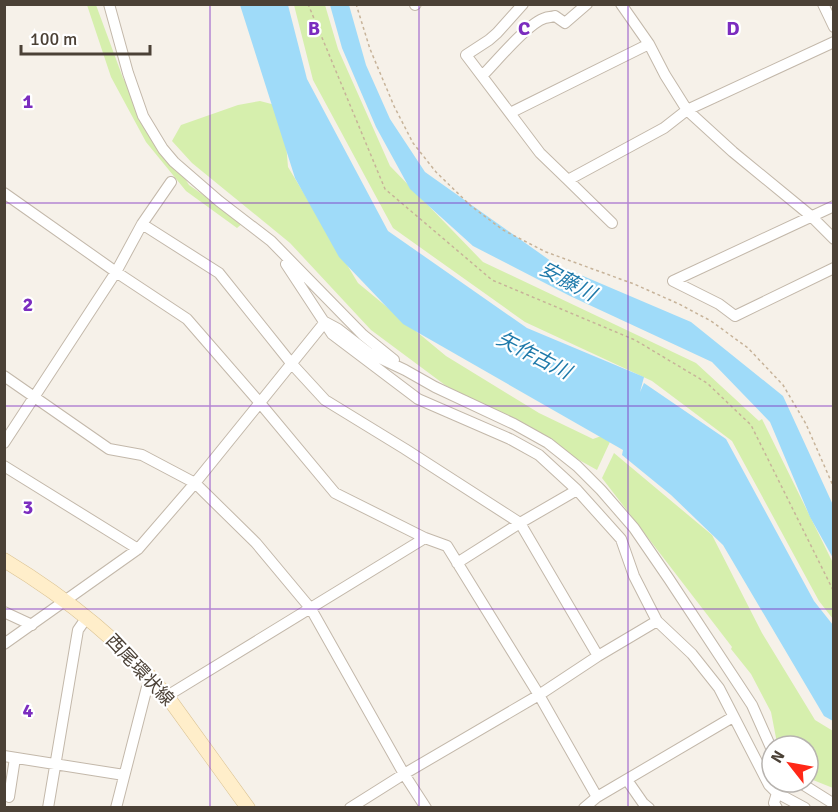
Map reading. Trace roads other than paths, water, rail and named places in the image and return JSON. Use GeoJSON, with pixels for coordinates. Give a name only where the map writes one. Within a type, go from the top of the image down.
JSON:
{"type":"FeatureCollection","features":[{"type":"Feature","properties":{"kind":"main road","name":"西尾環状線"},"geometry":{"type":"LineString","coordinates":[[4,560],[37,580],[87,616],[154,680],[248,807]]}},
{"type":"Feature","properties":{"kind":"street"},"geometry":{"type":"LineString","coordinates":[[109,4],[128,73],[144,116],[163,149],[187,174],[271,241],[354,327],[405,370]]}},
{"type":"Feature","properties":{"kind":"street"},"geometry":{"type":"LineString","coordinates":[[523,4],[497,33],[466,55],[540,153],[612,223]]}},
{"type":"Feature","properties":{"kind":"street"},"geometry":{"type":"LineString","coordinates":[[482,76],[522,34],[543,18],[555,16],[565,23],[587,4]]}},
{"type":"Feature","properties":{"kind":"street"},"geometry":{"type":"LineString","coordinates":[[621,4],[649,44],[687,110],[733,152],[812,216],[834,239]]}},
{"type":"Feature","properties":{"kind":"street"},"geometry":{"type":"LineString","coordinates":[[823,4],[834,27]]}},
{"type":"Feature","properties":{"kind":"street"},"geometry":{"type":"LineString","coordinates":[[497,33],[510,47]]}},
{"type":"Feature","properties":{"kind":"street"},"geometry":{"type":"LineString","coordinates":[[568,180],[664,128],[687,110],[834,42]]}},
{"type":"Feature","properties":{"kind":"street"},"geometry":{"type":"LineString","coordinates":[[510,113],[649,44]]}},
{"type":"Feature","properties":{"kind":"street"},"geometry":{"type":"LineString","coordinates":[[4,443],[116,272],[142,224],[171,182]]}},
{"type":"Feature","properties":{"kind":"street"},"geometry":{"type":"LineString","coordinates":[[4,193],[187,319],[335,493],[425,538],[447,546],[539,695],[597,797]]}},
{"type":"Feature","properties":{"kind":"street"},"geometry":{"type":"LineString","coordinates":[[834,206],[673,281],[719,304],[735,316],[834,268]]}},
{"type":"Feature","properties":{"kind":"street"},"geometry":{"type":"LineString","coordinates":[[142,224],[219,273],[291,363],[325,400],[520,523],[598,656]]}},
{"type":"Feature","properties":{"kind":"street"},"geometry":{"type":"LineString","coordinates":[[271,241],[332,334],[418,399],[510,439],[539,455],[577,490],[621,539],[634,576],[657,621],[692,654],[713,679],[760,768]]}},
{"type":"Feature","properties":{"kind":"street"},"geometry":{"type":"LineString","coordinates":[[4,644],[138,549],[195,483],[325,322]]}},
{"type":"Feature","properties":{"kind":"street"},"geometry":{"type":"LineString","coordinates":[[325,322],[369,353],[548,443],[577,466],[634,528],[752,705],[765,734]]}},
{"type":"Feature","properties":{"kind":"street"},"geometry":{"type":"LineString","coordinates":[[4,376],[109,449],[142,455],[195,483],[256,543],[311,609],[404,774],[426,807]]}},
{"type":"Feature","properties":{"kind":"street"},"geometry":{"type":"LineString","coordinates":[[4,465],[138,549]]}},
{"type":"Feature","properties":{"kind":"street"},"geometry":{"type":"LineString","coordinates":[[457,563],[577,490]]}},
{"type":"Feature","properties":{"kind":"street"},"geometry":{"type":"LineString","coordinates":[[166,696],[425,538]]}},
{"type":"Feature","properties":{"kind":"street"},"geometry":{"type":"LineString","coordinates":[[4,612],[32,625]]}},
{"type":"Feature","properties":{"kind":"street"},"geometry":{"type":"LineString","coordinates":[[48,807],[78,630],[87,616]]}},
{"type":"Feature","properties":{"kind":"street"},"geometry":{"type":"LineString","coordinates":[[350,807],[539,695],[657,621]]}},
{"type":"Feature","properties":{"kind":"street"},"geometry":{"type":"LineString","coordinates":[[116,807],[147,687],[154,680]]}},
{"type":"Feature","properties":{"kind":"street"},"geometry":{"type":"LineString","coordinates":[[584,807],[597,797],[733,717]]}},
{"type":"Feature","properties":{"kind":"street"},"geometry":{"type":"LineString","coordinates":[[9,797],[10,757],[124,775]]}},
{"type":"Feature","properties":{"kind":"street"},"geometry":{"type":"LineString","coordinates":[[627,780],[643,803],[649,807]]}},
{"type":"Feature","properties":{"kind":"street"},"geometry":{"type":"LineString","coordinates":[[779,794],[805,807]]}},
{"type":"Feature","properties":{"kind":"street"},"geometry":{"type":"LineString","coordinates":[[818,794],[834,804]]}},
{"type":"Feature","properties":{"kind":"water","name":"矢作古川"},"geometry":{"type":"Polygon","coordinates":[[[240,5],[288,5],[307,79],[388,231],[527,328],[644,377],[640,392],[644,383],[726,439],[814,601],[833,625],[833,721],[824,716],[723,545],[671,495],[622,455],[623,450],[403,324],[339,257],[295,178],[240,5]]]}},
{"type":"Feature","properties":{"kind":"water","name":"安藤川"},"geometry":{"type":"Polygon","coordinates":[[[330,5],[349,5],[366,65],[390,119],[425,172],[555,264],[691,322],[783,396],[833,505],[833,558],[810,517],[770,422],[712,362],[570,296],[473,246],[410,189],[376,127],[342,48],[330,5]]]}}]}
